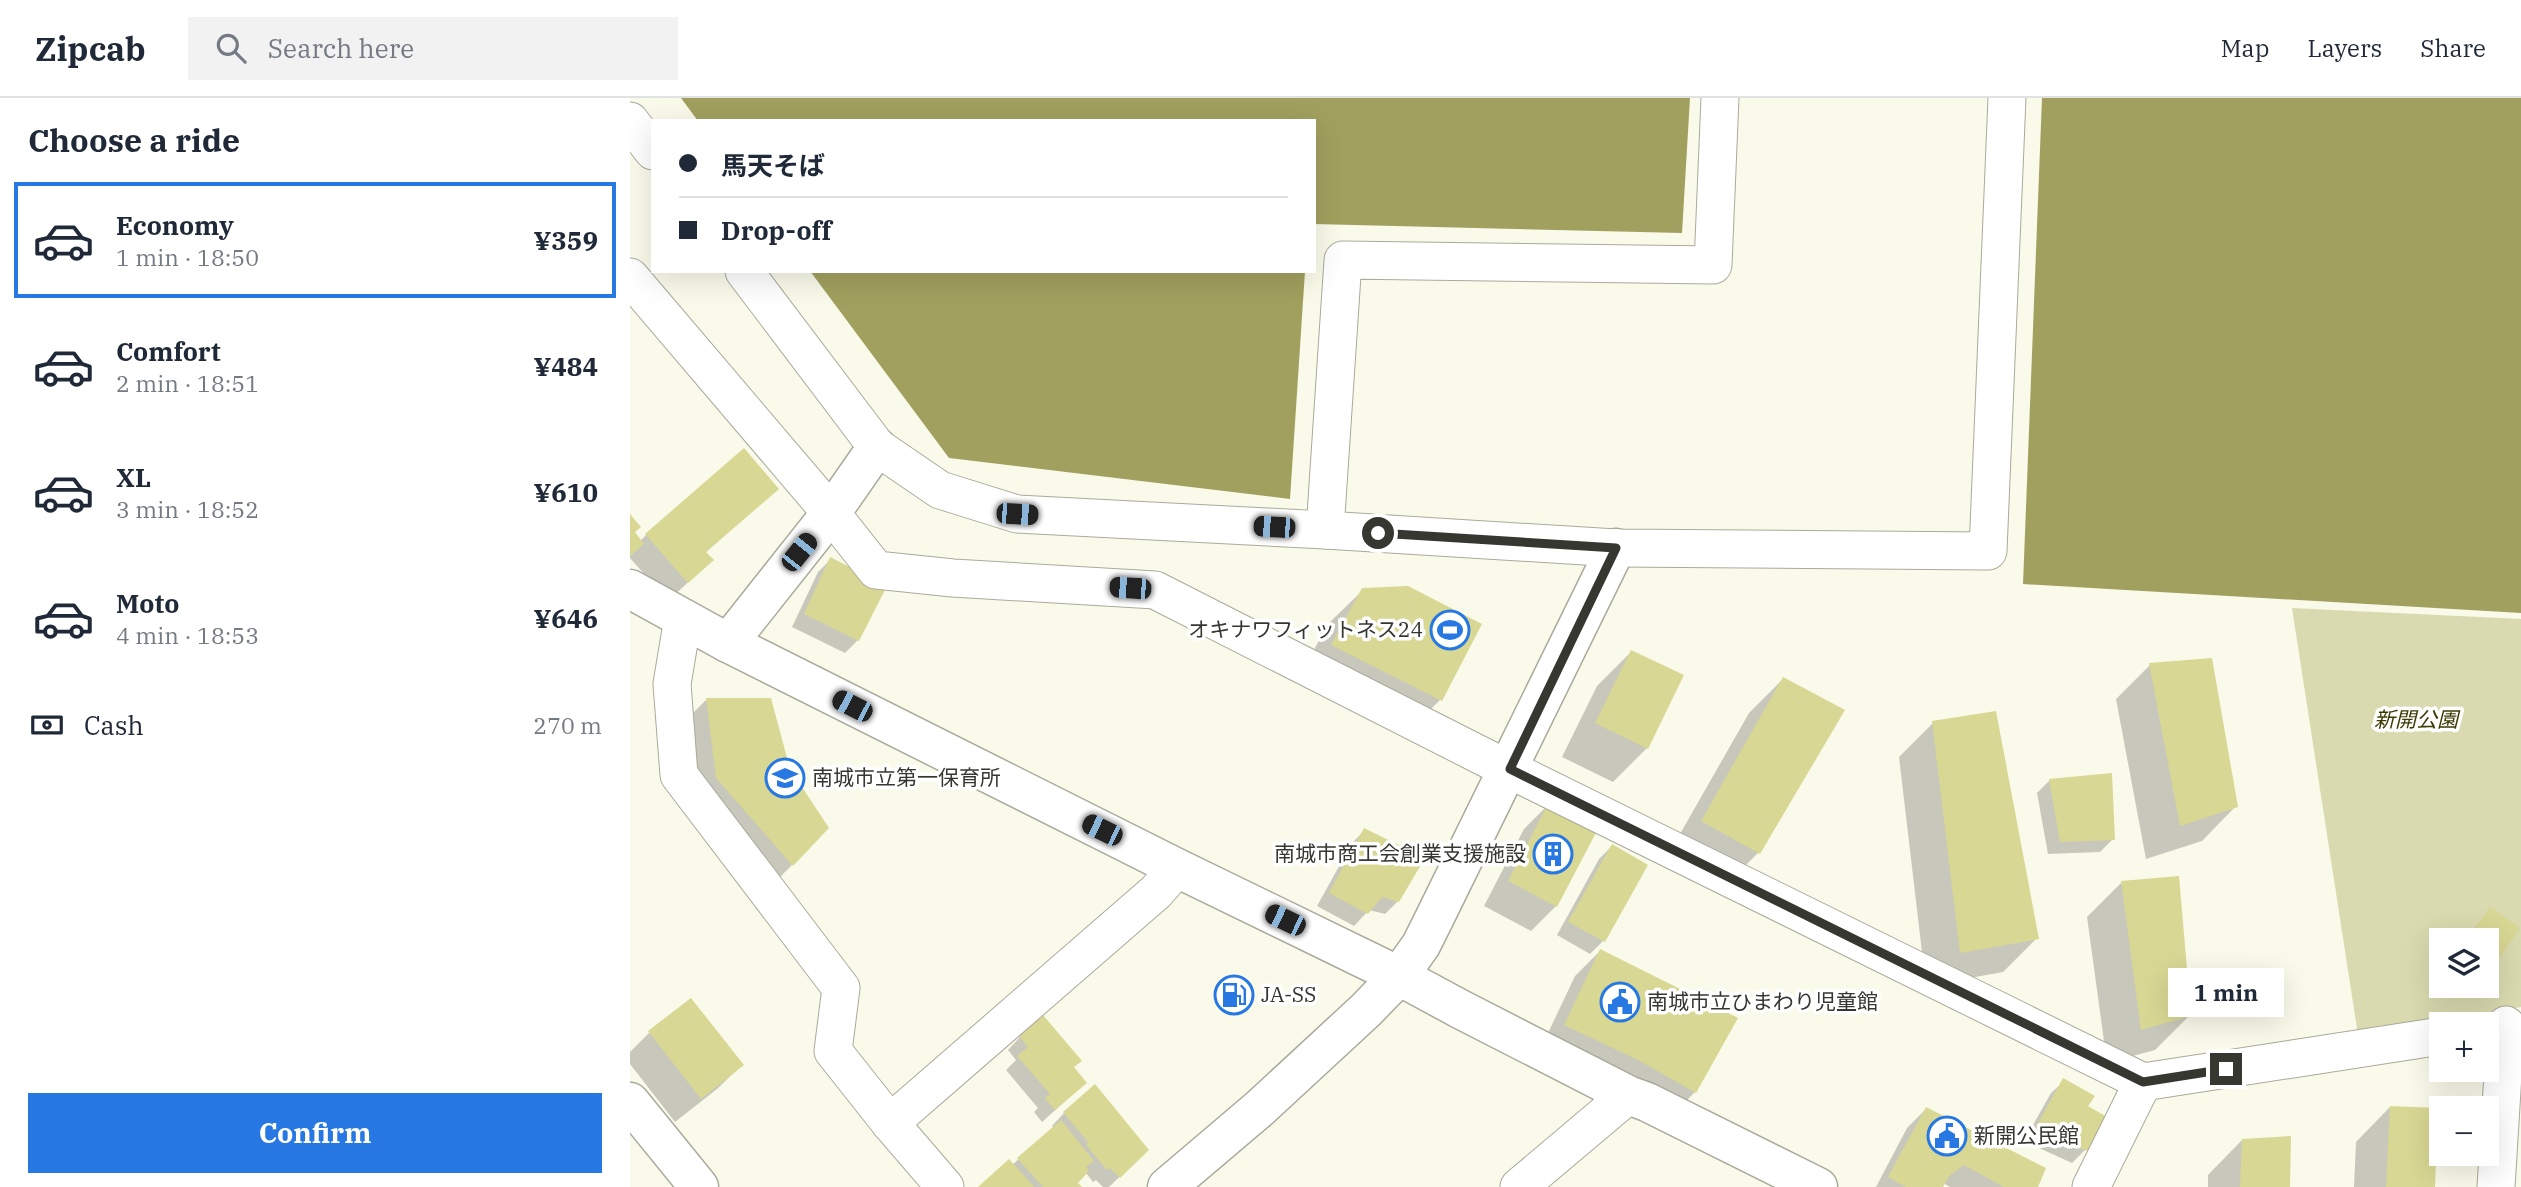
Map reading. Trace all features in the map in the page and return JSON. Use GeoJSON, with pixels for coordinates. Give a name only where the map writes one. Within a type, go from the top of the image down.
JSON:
{"type":"FeatureCollection","features":[{"type":"Feature","properties":{"kind":"main road"},"geometry":{"type":"LineString","coordinates":[[728,643],[831,513],[877,447]]}},
{"type":"Feature","properties":{"kind":"main road"},"geometry":{"type":"LineString","coordinates":[[1167,1187],[1345,1031],[1399,976],[1421,945],[1510,769],[1616,548]]}},
{"type":"Feature","properties":{"kind":"main road"},"geometry":{"type":"LineString","coordinates":[[630,589],[728,643],[1399,976],[1628,1095],[1818,1187]]}},
{"type":"Feature","properties":{"kind":"main road"},"geometry":{"type":"LineString","coordinates":[[630,1102],[699,1187]]}},
{"type":"Feature","properties":{"kind":"street"},"geometry":{"type":"LineString","coordinates":[[1325,530],[1343,260],[1713,265],[1720,98]]}},
{"type":"Feature","properties":{"kind":"street"},"geometry":{"type":"LineString","coordinates":[[746,273],[877,447],[940,490],[1017,514],[1616,548],[1988,551],[2007,98]]}},
{"type":"Feature","properties":{"kind":"street"},"geometry":{"type":"LineString","coordinates":[[630,121],[651,148]]}},
{"type":"Feature","properties":{"kind":"street"},"geometry":{"type":"LineString","coordinates":[[630,277],[831,513],[876,570],[953,578],[1155,590],[2143,1082],[2429,1037]]}},
{"type":"Feature","properties":{"kind":"street"},"geometry":{"type":"LineString","coordinates":[[683,618],[672,684],[679,775],[841,988],[833,1051],[945,1187]]}},
{"type":"Feature","properties":{"kind":"street"},"geometry":{"type":"LineString","coordinates":[[890,1123],[1156,892],[1177,867]]}},
{"type":"Feature","properties":{"kind":"street"},"geometry":{"type":"LineString","coordinates":[[2496,1187],[2505,1026]]}},
{"type":"Feature","properties":{"kind":"street"},"geometry":{"type":"LineString","coordinates":[[2091,1187],[2143,1082]]}},
{"type":"Feature","properties":{"kind":"street"},"geometry":{"type":"LineString","coordinates":[[1519,1187],[1628,1095]]}},
{"type":"Feature","properties":{"kind":"green space","name":"新開公園"},"geometry":{"type":"Polygon","coordinates":[[[2292,608],[2521,619],[2521,1007],[2492,1012],[2429,1012],[2429,1023],[2358,1035],[2292,608]]]}},
{"type":"Feature","properties":{"kind":"shaded area"},"geometry":{"type":"Polygon","coordinates":[[[681,98],[1690,98],[1682,233],[1316,224],[1316,119],[697,119],[681,98]]]}},
{"type":"Feature","properties":{"kind":"shaded area"},"geometry":{"type":"Polygon","coordinates":[[[2042,98],[2521,98],[2521,613],[2023,584],[2042,98]]]}},
{"type":"Feature","properties":{"kind":"shaded area"},"geometry":{"type":"Polygon","coordinates":[[[811,273],[1305,273],[1290,499],[949,458],[811,273]]]}},
{"type":"Feature","properties":{"kind":"building"},"geometry":{"type":"Polygon","coordinates":[[[744,448],[779,489],[706,552],[714,560],[688,583],[645,534],[744,448]]]}},
{"type":"Feature","properties":{"kind":"building"},"geometry":{"type":"Polygon","coordinates":[[[630,514],[641,527],[635,532],[644,544],[630,556],[630,514]]]}},
{"type":"Feature","properties":{"kind":"building"},"geometry":{"type":"Polygon","coordinates":[[[830,557],[887,586],[859,641],[804,614],[830,557]]]}},
{"type":"Feature","properties":{"kind":"building"},"geometry":{"type":"Polygon","coordinates":[[[1408,586],[1482,624],[1442,701],[1331,645],[1362,588],[1408,586]]]}},
{"type":"Feature","properties":{"kind":"building"},"geometry":{"type":"Polygon","coordinates":[[[1631,650],[1684,675],[1648,749],[1595,723],[1631,650]]]}},
{"type":"Feature","properties":{"kind":"building"},"geometry":{"type":"Polygon","coordinates":[[[2212,658],[2238,807],[2180,826],[2149,663],[2212,658]]]}},
{"type":"Feature","properties":{"kind":"building"},"geometry":{"type":"Polygon","coordinates":[[[1783,677],[1845,710],[1760,854],[1701,821],[1783,677]]]}},
{"type":"Feature","properties":{"kind":"building"},"geometry":{"type":"Polygon","coordinates":[[[706,698],[771,698],[790,769],[829,828],[793,866],[716,778],[706,698]]]}},
{"type":"Feature","properties":{"kind":"building"},"geometry":{"type":"Polygon","coordinates":[[[1996,711],[2039,939],[1960,953],[1932,721],[1996,711]]]}},
{"type":"Feature","properties":{"kind":"building"},"geometry":{"type":"Polygon","coordinates":[[[2112,773],[2115,840],[2060,842],[2049,779],[2112,773]]]}},
{"type":"Feature","properties":{"kind":"building","name":"南城市商工会創業支援施設"},"geometry":{"type":"Polygon","coordinates":[[[1549,802],[1599,827],[1557,907],[1508,881],[1549,802]]]}},
{"type":"Feature","properties":{"kind":"building"},"geometry":{"type":"Polygon","coordinates":[[[1364,828],[1425,858],[1399,902],[1382,897],[1368,914],[1329,893],[1364,828]]]}},
{"type":"Feature","properties":{"kind":"building"},"geometry":{"type":"Polygon","coordinates":[[[1612,844],[1648,865],[1605,942],[1568,922],[1612,844]]]}},
{"type":"Feature","properties":{"kind":"building"},"geometry":{"type":"Polygon","coordinates":[[[2179,876],[2191,1016],[2141,1030],[2121,881],[2179,876]]]}},
{"type":"Feature","properties":{"kind":"building"},"geometry":{"type":"Polygon","coordinates":[[[2490,907],[2520,928],[2501,956],[2499,928],[2476,928],[2490,907]]]}},
{"type":"Feature","properties":{"kind":"building"},"geometry":{"type":"Polygon","coordinates":[[[1600,949],[1738,1018],[1696,1093],[1638,1060],[1564,1025],[1600,949]]]}},
{"type":"Feature","properties":{"kind":"building"},"geometry":{"type":"Polygon","coordinates":[[[691,998],[744,1065],[701,1099],[648,1031],[691,998]]]}},
{"type":"Feature","properties":{"kind":"building"},"geometry":{"type":"Polygon","coordinates":[[[1043,1015],[1082,1061],[1074,1067],[1087,1083],[1055,1110],[1045,1098],[1050,1094],[1017,1056],[1028,1047],[1019,1036],[1043,1015]]]}},
{"type":"Feature","properties":{"kind":"building"},"geometry":{"type":"Polygon","coordinates":[[[2063,1078],[2095,1096],[2088,1106],[2107,1117],[2087,1151],[2036,1127],[2063,1078]]]}},
{"type":"Feature","properties":{"kind":"building"},"geometry":{"type":"Polygon","coordinates":[[[1095,1084],[1149,1150],[1120,1178],[1110,1168],[1107,1170],[1063,1112],[1095,1084]]]}},
{"type":"Feature","properties":{"kind":"building"},"geometry":{"type":"Polygon","coordinates":[[[2390,1106],[2429,1108],[2429,1166],[2436,1166],[2435,1187],[2386,1187],[2390,1106]]]}},
{"type":"Feature","properties":{"kind":"building","name":"新開公民館"},"geometry":{"type":"Polygon","coordinates":[[[1926,1107],[2046,1168],[2038,1187],[2004,1187],[1964,1165],[1949,1176],[1943,1187],[1906,1187],[1888,1177],[1926,1107]]]}},
{"type":"Feature","properties":{"kind":"building"},"geometry":{"type":"Polygon","coordinates":[[[1061,1120],[1094,1161],[1086,1167],[1089,1171],[1078,1183],[1082,1187],[1043,1187],[1017,1158],[1061,1120]]]}},
{"type":"Feature","properties":{"kind":"building"},"geometry":{"type":"Polygon","coordinates":[[[2291,1136],[2290,1187],[2240,1187],[2242,1139],[2291,1136]]]}},
{"type":"Feature","properties":{"kind":"building"},"geometry":{"type":"Polygon","coordinates":[[[1009,1159],[1034,1187],[978,1187],[1009,1159]]]}},
{"type":"Feature","properties":{"kind":"place","name":"オキナワフィットネス24"},"geometry":{"type":"Point","coordinates":[1450,630]}},
{"type":"Feature","properties":{"kind":"place","name":"南城市立第一保育所"},"geometry":{"type":"Point","coordinates":[785,778]}},
{"type":"Feature","properties":{"kind":"place","name":"南城市商工会創業支援施設"},"geometry":{"type":"Point","coordinates":[1553,854]}},
{"type":"Feature","properties":{"kind":"place","name":"JA-SS"},"geometry":{"type":"Point","coordinates":[1234,995]}},
{"type":"Feature","properties":{"kind":"place","name":"南城市立ひまわり児童館"},"geometry":{"type":"Point","coordinates":[1620,1002]}},
{"type":"Feature","properties":{"kind":"place","name":"新開公民館"},"geometry":{"type":"Point","coordinates":[1947,1136]}},
{"type":"Feature","properties":{"kind":"route"},"geometry":{"type":"LineString","coordinates":[[1378,533],[1616,548],[1510,769],[2143,1082],[2226,1069]]}}]}
